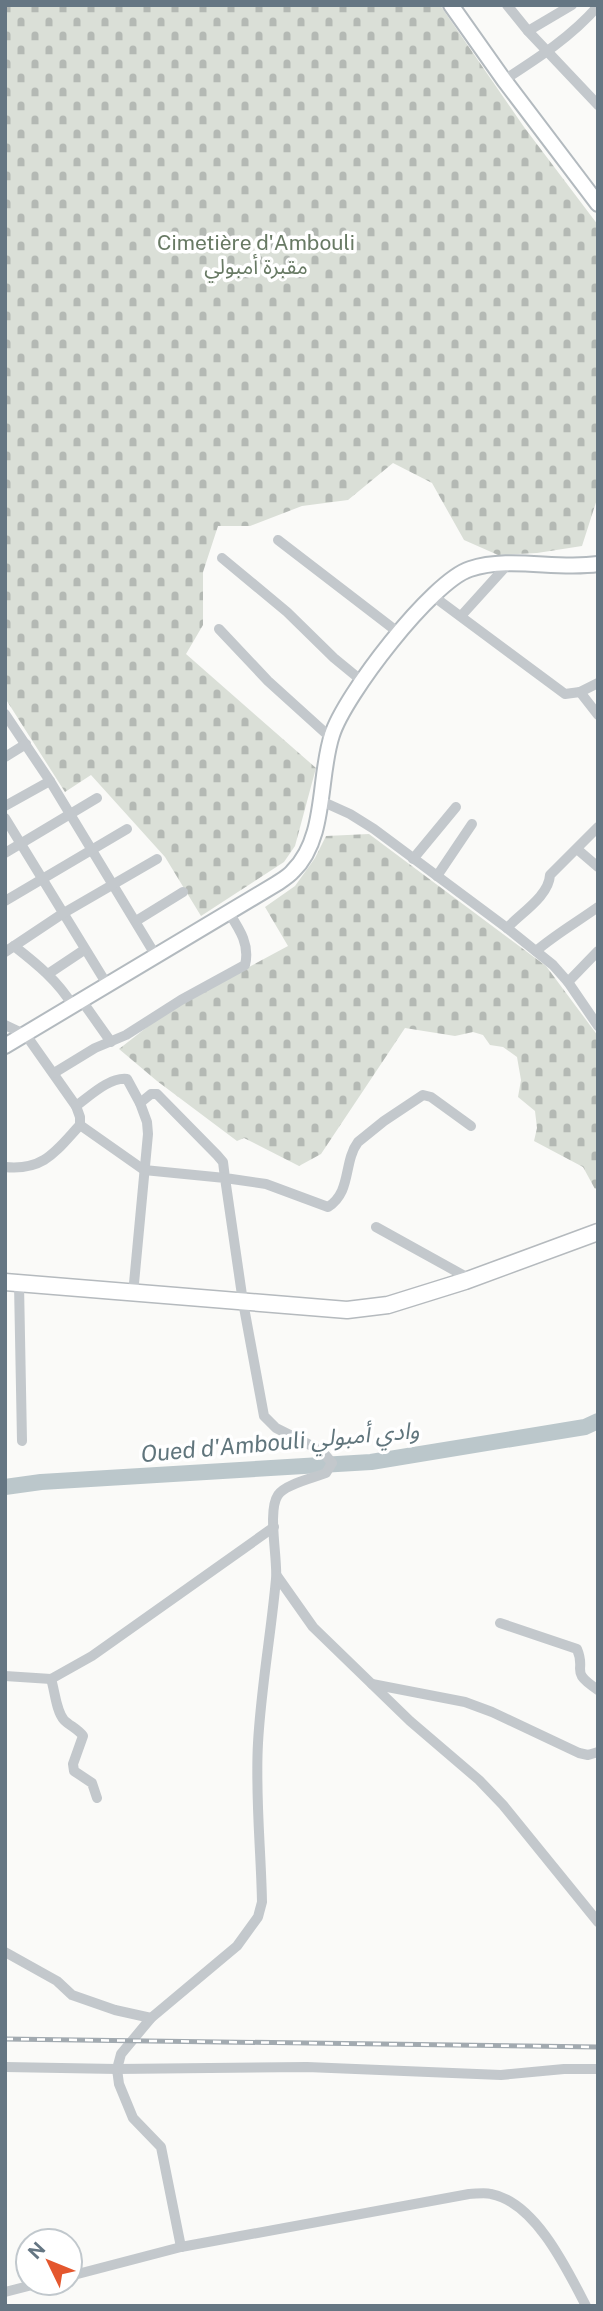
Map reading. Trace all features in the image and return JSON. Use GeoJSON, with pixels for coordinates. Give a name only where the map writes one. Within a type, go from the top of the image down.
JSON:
{"type":"FeatureCollection","features":[{"type":"Feature","properties":{"kind":"main road"},"geometry":{"type":"LineString","coordinates":[[12,1283],[347,1310],[388,1305],[470,1279],[598,1231]]}},
{"type":"Feature","properties":{"kind":"street"},"geometry":{"type":"LineString","coordinates":[[452,5],[504,80],[598,204]]}},
{"type":"Feature","properties":{"kind":"street"},"geometry":{"type":"LineString","coordinates":[[507,5],[598,105]]}},
{"type":"Feature","properties":{"kind":"street"},"geometry":{"type":"LineString","coordinates":[[528,31],[572,5]]}},
{"type":"Feature","properties":{"kind":"street"},"geometry":{"type":"LineString","coordinates":[[504,80],[575,30],[598,6]]}},
{"type":"Feature","properties":{"kind":"street"},"geometry":{"type":"LineString","coordinates":[[278,540],[399,634]]}},
{"type":"Feature","properties":{"kind":"street"},"geometry":{"type":"LineString","coordinates":[[222,558],[287,612],[362,681]]}},
{"type":"Feature","properties":{"kind":"street"},"geometry":{"type":"LineString","coordinates":[[5,1046],[229,913],[294,871],[313,842],[336,723],[362,681],[399,634],[433,596],[459,573],[484,566],[598,564]]}},
{"type":"Feature","properties":{"kind":"street"},"geometry":{"type":"LineString","coordinates":[[461,617],[507,565]]}},
{"type":"Feature","properties":{"kind":"street"},"geometry":{"type":"LineString","coordinates":[[433,596],[565,694],[580,692],[598,683]]}},
{"type":"Feature","properties":{"kind":"street"},"geometry":{"type":"LineString","coordinates":[[219,629],[268,681],[331,738]]}},
{"type":"Feature","properties":{"kind":"street"},"geometry":{"type":"LineString","coordinates":[[580,692],[598,715]]}},
{"type":"Feature","properties":{"kind":"street"},"geometry":{"type":"LineString","coordinates":[[5,714],[50,781],[156,956]]}},
{"type":"Feature","properties":{"kind":"street"},"geometry":{"type":"LineString","coordinates":[[5,757],[26,744]]}},
{"type":"Feature","properties":{"kind":"street"},"geometry":{"type":"LineString","coordinates":[[5,806],[50,781]]}},
{"type":"Feature","properties":{"kind":"street"},"geometry":{"type":"LineString","coordinates":[[5,853],[97,798]]}},
{"type":"Feature","properties":{"kind":"street"},"geometry":{"type":"LineString","coordinates":[[319,800],[366,824],[537,951],[568,982],[598,1026]]}},
{"type":"Feature","properties":{"kind":"street"},"geometry":{"type":"LineString","coordinates":[[413,859],[456,807]]}},
{"type":"Feature","properties":{"kind":"street"},"geometry":{"type":"LineString","coordinates":[[5,818],[108,986]]}},
{"type":"Feature","properties":{"kind":"street"},"geometry":{"type":"LineString","coordinates":[[437,876],[472,824]]}},
{"type":"Feature","properties":{"kind":"street"},"geometry":{"type":"LineString","coordinates":[[507,928],[544,892],[550,875],[598,827]]}},
{"type":"Feature","properties":{"kind":"street"},"geometry":{"type":"LineString","coordinates":[[5,901],[127,829]]}},
{"type":"Feature","properties":{"kind":"street"},"geometry":{"type":"LineString","coordinates":[[577,849],[598,867]]}},
{"type":"Feature","properties":{"kind":"street"},"geometry":{"type":"LineString","coordinates":[[111,1042],[48,974],[8,950],[62,914],[157,859]]}},
{"type":"Feature","properties":{"kind":"street"},"geometry":{"type":"LineString","coordinates":[[136,922],[183,892]]}},
{"type":"Feature","properties":{"kind":"street"},"geometry":{"type":"LineString","coordinates":[[537,951],[555,934],[598,907]]}},
{"type":"Feature","properties":{"kind":"street"},"geometry":{"type":"LineString","coordinates":[[54,1073],[95,1048],[144,1025],[181,1000],[245,965],[248,955],[243,936],[229,913]]}},
{"type":"Feature","properties":{"kind":"street"},"geometry":{"type":"LineString","coordinates":[[48,974],[85,950]]}},
{"type":"Feature","properties":{"kind":"street"},"geometry":{"type":"LineString","coordinates":[[568,982],[598,951]]}},
{"type":"Feature","properties":{"kind":"street"},"geometry":{"type":"LineString","coordinates":[[5,1025],[26,1035],[76,1106],[80,1117],[80,1125],[50,1158],[32,1166],[5,1167]]}},
{"type":"Feature","properties":{"kind":"street"},"geometry":{"type":"LineString","coordinates":[[76,1106],[111,1082],[127,1079],[147,1122],[133,1294]]}},
{"type":"Feature","properties":{"kind":"street"},"geometry":{"type":"LineString","coordinates":[[139,1102],[151,1094],[157,1094],[217,1155],[225,1169],[243,1302],[264,1416],[276,1428],[322,1451],[332,1462],[326,1473],[286,1488],[279,1493],[276,1500],[274,1527],[277,1576],[258,1744],[257,1806],[262,1902],[258,1917],[237,1946],[151,2018],[121,2054],[117,2069],[119,2084],[133,2118],[162,2147],[181,2247]]}},
{"type":"Feature","properties":{"kind":"street"},"geometry":{"type":"LineString","coordinates":[[80,1125],[144,1170],[266,1184],[328,1207],[335,1203],[342,1192],[353,1149],[358,1142],[412,1102],[424,1096],[431,1097],[471,1126]]}},
{"type":"Feature","properties":{"kind":"street"},"geometry":{"type":"LineString","coordinates":[[376,1227],[470,1279]]}},
{"type":"Feature","properties":{"kind":"street"},"geometry":{"type":"LineString","coordinates":[[12,1283],[22,1441]]}},
{"type":"Feature","properties":{"kind":"street"},"geometry":{"type":"LineString","coordinates":[[5,1676],[51,1679],[92,1656],[274,1527]]}},
{"type":"Feature","properties":{"kind":"street"},"geometry":{"type":"LineString","coordinates":[[277,1576],[313,1627],[410,1721],[479,1780],[503,1805],[598,1922]]}},
{"type":"Feature","properties":{"kind":"street"},"geometry":{"type":"LineString","coordinates":[[500,1623],[577,1649],[579,1673],[584,1681],[598,1690]]}},
{"type":"Feature","properties":{"kind":"street"},"geometry":{"type":"LineString","coordinates":[[51,1679],[61,1715],[83,1736],[73,1765],[74,1771],[92,1783],[97,1798]]}},
{"type":"Feature","properties":{"kind":"street"},"geometry":{"type":"LineString","coordinates":[[371,1684],[465,1702],[513,1721],[579,1753],[589,1755],[598,1752]]}},
{"type":"Feature","properties":{"kind":"street"},"geometry":{"type":"LineString","coordinates":[[5,1952],[57,1981],[72,1995],[115,2011],[151,2018]]}},
{"type":"Feature","properties":{"kind":"street"},"geometry":{"type":"LineString","coordinates":[[5,2067],[307,2067],[502,2075],[564,2069],[598,2069]]}},
{"type":"Feature","properties":{"kind":"street"},"geometry":{"type":"LineString","coordinates":[[84,2272],[181,2247],[469,2194],[488,2193],[505,2198],[532,2220],[553,2245],[586,2306]]}},
{"type":"Feature","properties":{"kind":"green space","name":"Cimetière d'Ambouli مقبرة أمبولي"},"geometry":{"type":"Polygon","coordinates":[[[5,5],[440,5],[524,127],[598,225],[598,496],[582,546],[537,553],[498,555],[464,540],[432,483],[393,463],[348,500],[302,506],[250,526],[218,526],[203,572],[203,625],[186,654],[316,768],[295,846],[284,862],[201,916],[165,857],[91,775],[65,792],[5,698],[5,5]]]}},
{"type":"Feature","properties":{"kind":"green space"},"geometry":{"type":"Polygon","coordinates":[[[369,834],[546,966],[598,1036],[598,1187],[595,1189],[583,1167],[534,1141],[537,1128],[535,1111],[518,1097],[521,1080],[517,1057],[503,1047],[490,1045],[483,1035],[473,1032],[455,1036],[405,1028],[321,1154],[299,1166],[244,1138],[237,1141],[119,1049],[169,1010],[288,946],[265,907],[295,886],[315,858],[326,836],[369,834]]]}},
{"type":"Feature","properties":{"kind":"waterway","name":"Oued d'Ambouli وادي أمبولي"},"geometry":{"type":"LineString","coordinates":[[5,1487],[41,1482],[371,1462],[585,1427],[598,1421]]}},
{"type":"Feature","properties":{"kind":"railway"},"geometry":{"type":"LineString","coordinates":[[5,2039],[598,2047]]}}]}
